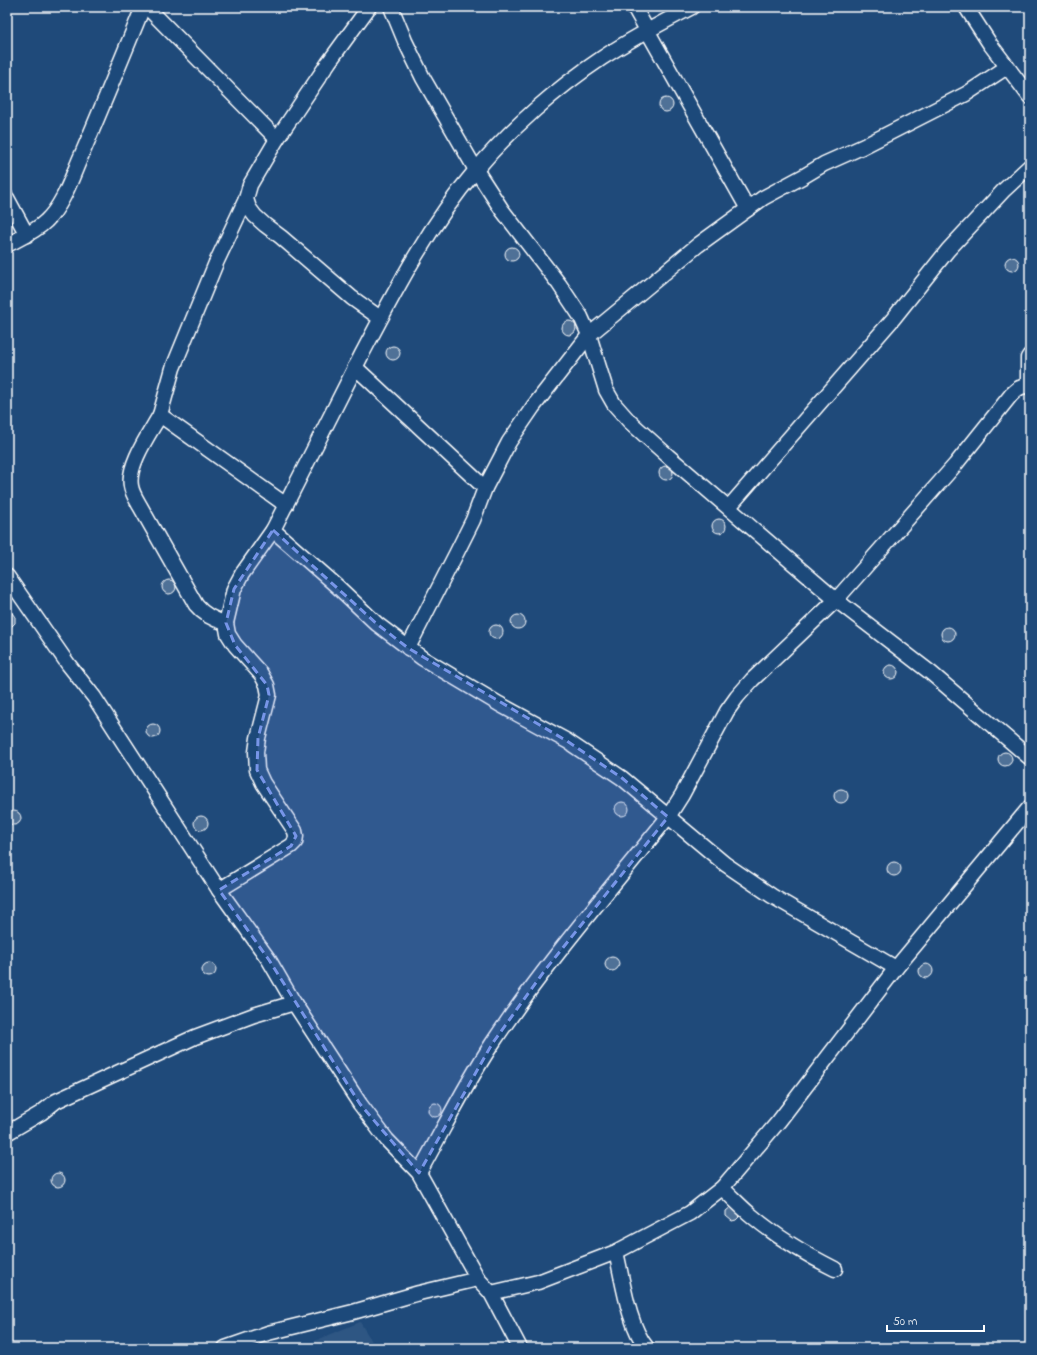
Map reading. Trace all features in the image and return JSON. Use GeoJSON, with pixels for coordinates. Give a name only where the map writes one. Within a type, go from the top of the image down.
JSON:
{"type":"FeatureCollection","features":[{"type":"Feature","properties":{"kind":"street"},"geometry":{"type":"LineString","coordinates":[[7,245],[26,235],[46,221],[56,208],[66,189],[107,96],[143,7]]}},
{"type":"Feature","properties":{"kind":"street"},"geometry":{"type":"LineString","coordinates":[[147,7],[277,139]]}},
{"type":"Feature","properties":{"kind":"street"},"geometry":{"type":"LineString","coordinates":[[226,623],[208,616],[196,605],[140,506],[131,487],[132,473],[138,455],[160,415],[173,368],[216,263],[246,199],[250,185],[277,139],[329,62],[369,7]]}},
{"type":"Feature","properties":{"kind":"street"},"geometry":{"type":"LineString","coordinates":[[391,7],[404,41],[423,78],[476,170],[502,210],[571,301],[581,317],[589,335],[606,390],[614,404],[629,421],[836,600],[931,673],[1030,758]]}},
{"type":"Feature","properties":{"kind":"street"},"geometry":{"type":"LineString","coordinates":[[634,7],[748,209]]}},
{"type":"Feature","properties":{"kind":"street"},"geometry":{"type":"LineString","coordinates":[[219,890],[291,846],[295,842],[296,836],[292,825],[262,783],[257,770],[256,752],[258,738],[269,695],[267,685],[261,674],[235,645],[228,634],[226,623],[234,589],[242,574],[273,530],[380,318],[406,271],[443,214],[476,170],[511,133],[550,97],[601,58],[647,30],[692,7]]}},
{"type":"Feature","properties":{"kind":"street"},"geometry":{"type":"LineString","coordinates":[[966,7],[990,44],[1030,97]]}},
{"type":"Feature","properties":{"kind":"street"},"geometry":{"type":"LineString","coordinates":[[408,648],[466,533],[485,488],[509,442],[533,407],[589,335],[698,245],[763,198],[824,164],[862,147],[966,94],[1008,66]]}},
{"type":"Feature","properties":{"kind":"street"},"geometry":{"type":"LineString","coordinates":[[729,507],[893,319],[948,250],[1004,190],[1030,166]]}},
{"type":"Feature","properties":{"kind":"street"},"geometry":{"type":"LineString","coordinates":[[7,198],[26,235]]}},
{"type":"Feature","properties":{"kind":"street"},"geometry":{"type":"LineString","coordinates":[[246,199],[249,208],[265,225],[352,298],[380,318]]}},
{"type":"Feature","properties":{"kind":"street"},"geometry":{"type":"LineString","coordinates":[[419,1173],[461,1096],[492,1044],[545,970],[668,817],[682,795],[724,716],[737,697],[752,680],[836,600],[955,465],[1010,394],[1018,388],[1029,387],[1028,358],[1030,355]]}},
{"type":"Feature","properties":{"kind":"street"},"geometry":{"type":"LineString","coordinates":[[355,367],[485,488]]}},
{"type":"Feature","properties":{"kind":"street"},"geometry":{"type":"LineString","coordinates":[[160,415],[286,505]]}},
{"type":"Feature","properties":{"kind":"street"},"geometry":{"type":"LineString","coordinates":[[273,530],[338,587],[377,624],[408,648],[464,683],[567,742],[622,778],[725,864],[772,896],[896,968]]}},
{"type":"Feature","properties":{"kind":"street"},"geometry":{"type":"LineString","coordinates":[[7,576],[68,664],[94,697],[219,890],[268,960],[294,1003],[360,1104],[387,1140],[419,1173],[478,1279],[491,1293],[520,1348]]}},
{"type":"Feature","properties":{"kind":"street"},"geometry":{"type":"LineString","coordinates":[[491,1293],[538,1282],[616,1252],[690,1213],[722,1188],[780,1121],[896,968],[1030,807]]}},
{"type":"Feature","properties":{"kind":"street"},"geometry":{"type":"LineString","coordinates":[[7,1133],[41,1113],[56,1101],[195,1037],[254,1014],[294,1003]]}},
{"type":"Feature","properties":{"kind":"street"},"geometry":{"type":"LineString","coordinates":[[722,1188],[751,1215],[775,1233],[810,1256],[835,1269]]}},
{"type":"Feature","properties":{"kind":"street"},"geometry":{"type":"LineString","coordinates":[[616,1252],[628,1305],[637,1334],[647,1348]]}},
{"type":"Feature","properties":{"kind":"street"},"geometry":{"type":"LineString","coordinates":[[224,1348],[268,1333],[478,1279]]}},
{"type":"Feature","properties":{"kind":"highlighted area"},"geometry":{"type":"Polygon","coordinates":[[[273,530],[377,624],[408,648],[567,741],[622,778],[668,817],[545,970],[492,1044],[419,1173],[360,1104],[269,960],[219,890],[291,846],[296,836],[257,770],[258,738],[269,695],[267,685],[235,645],[226,623],[234,589],[273,530]]]}},
{"type":"Feature","properties":{"kind":"shaded area"},"geometry":{"type":"Polygon","coordinates":[[[360,1322],[376,1348],[298,1348],[360,1322]]]}},
{"type":"Feature","properties":{"kind":"building"},"geometry":{"type":"Polygon","coordinates":[[[663,98],[669,98],[673,102],[673,108],[669,112],[663,112],[659,108],[659,102],[663,98]]]}},
{"type":"Feature","properties":{"kind":"building"},"geometry":{"type":"Polygon","coordinates":[[[509,247],[515,247],[519,251],[519,257],[515,261],[509,261],[505,257],[505,251],[509,247]]]}},
{"type":"Feature","properties":{"kind":"building"},"geometry":{"type":"Polygon","coordinates":[[[1009,257],[1015,257],[1019,261],[1019,267],[1015,271],[1009,271],[1005,267],[1005,261],[1009,257]]]}},
{"type":"Feature","properties":{"kind":"building"},"geometry":{"type":"Polygon","coordinates":[[[566,321],[572,321],[576,325],[576,331],[572,335],[566,335],[562,331],[562,325],[566,321]]]}},
{"type":"Feature","properties":{"kind":"building"},"geometry":{"type":"Polygon","coordinates":[[[390,346],[396,346],[400,350],[400,356],[396,360],[390,360],[386,356],[386,350],[390,346]]]}},
{"type":"Feature","properties":{"kind":"building"},"geometry":{"type":"Polygon","coordinates":[[[663,466],[669,466],[673,470],[673,476],[669,480],[663,480],[659,476],[659,470],[663,466]]]}},
{"type":"Feature","properties":{"kind":"building"},"geometry":{"type":"Polygon","coordinates":[[[716,519],[722,519],[726,523],[726,529],[722,533],[716,533],[712,529],[712,523],[716,519]]]}},
{"type":"Feature","properties":{"kind":"building"},"geometry":{"type":"Polygon","coordinates":[[[166,580],[172,580],[176,584],[176,590],[172,594],[166,594],[162,590],[162,584],[166,580]]]}},
{"type":"Feature","properties":{"kind":"building"},"geometry":{"type":"Polygon","coordinates":[[[7,612],[12,613],[15,617],[15,623],[11,627],[7,627],[7,612]]]}},
{"type":"Feature","properties":{"kind":"building"},"geometry":{"type":"Polygon","coordinates":[[[515,615],[521,615],[525,619],[525,625],[521,629],[515,629],[511,625],[511,619],[515,615]]]}},
{"type":"Feature","properties":{"kind":"building"},"geometry":{"type":"Polygon","coordinates":[[[493,625],[499,625],[503,629],[503,635],[499,639],[493,639],[489,635],[489,629],[493,625]]]}},
{"type":"Feature","properties":{"kind":"building"},"geometry":{"type":"Polygon","coordinates":[[[945,627],[951,627],[955,631],[955,637],[951,641],[945,641],[941,637],[941,631],[945,627]]]}},
{"type":"Feature","properties":{"kind":"building"},"geometry":{"type":"Polygon","coordinates":[[[888,665],[894,665],[898,669],[898,675],[894,679],[888,679],[884,675],[884,669],[888,665]]]}},
{"type":"Feature","properties":{"kind":"building"},"geometry":{"type":"Polygon","coordinates":[[[150,724],[156,724],[160,728],[160,734],[156,738],[150,738],[146,734],[146,728],[150,724]]]}},
{"type":"Feature","properties":{"kind":"building"},"geometry":{"type":"Polygon","coordinates":[[[1002,752],[1008,752],[1012,756],[1012,762],[1008,766],[1002,766],[998,762],[998,756],[1002,752]]]}},
{"type":"Feature","properties":{"kind":"building"},"geometry":{"type":"Polygon","coordinates":[[[838,789],[844,789],[848,793],[848,799],[844,803],[838,803],[834,799],[834,793],[838,789]]]}},
{"type":"Feature","properties":{"kind":"building"},"geometry":{"type":"Polygon","coordinates":[[[619,802],[625,802],[629,806],[629,812],[625,816],[619,816],[615,812],[615,806],[619,802]]]}},
{"type":"Feature","properties":{"kind":"building"},"geometry":{"type":"Polygon","coordinates":[[[11,811],[17,811],[21,815],[21,821],[17,825],[11,825],[7,821],[7,815],[11,811]]]}},
{"type":"Feature","properties":{"kind":"building"},"geometry":{"type":"Polygon","coordinates":[[[198,816],[204,816],[208,820],[208,826],[204,830],[198,830],[194,826],[194,820],[198,816]]]}},
{"type":"Feature","properties":{"kind":"building"},"geometry":{"type":"Polygon","coordinates":[[[891,862],[897,862],[901,866],[901,872],[897,876],[891,876],[887,872],[887,866],[891,862]]]}},
{"type":"Feature","properties":{"kind":"building"},"geometry":{"type":"Polygon","coordinates":[[[609,957],[615,957],[619,961],[619,967],[615,971],[609,971],[605,967],[605,961],[609,957]]]}},
{"type":"Feature","properties":{"kind":"building"},"geometry":{"type":"Polygon","coordinates":[[[206,963],[212,963],[216,967],[216,973],[212,977],[206,977],[202,973],[202,967],[206,963]]]}},
{"type":"Feature","properties":{"kind":"building"},"geometry":{"type":"Polygon","coordinates":[[[923,964],[929,964],[933,968],[933,974],[929,978],[923,978],[919,974],[919,968],[923,964]]]}},
{"type":"Feature","properties":{"kind":"building"},"geometry":{"type":"Polygon","coordinates":[[[432,1103],[438,1103],[442,1107],[442,1113],[438,1117],[432,1117],[428,1113],[428,1107],[432,1103]]]}},
{"type":"Feature","properties":{"kind":"building"},"geometry":{"type":"Polygon","coordinates":[[[55,1173],[61,1173],[65,1177],[65,1183],[61,1187],[55,1187],[51,1183],[51,1177],[55,1173]]]}},
{"type":"Feature","properties":{"kind":"building"},"geometry":{"type":"Polygon","coordinates":[[[732,1206],[741,1215],[736,1220],[732,1221],[726,1216],[726,1211],[732,1206]]]}}]}
